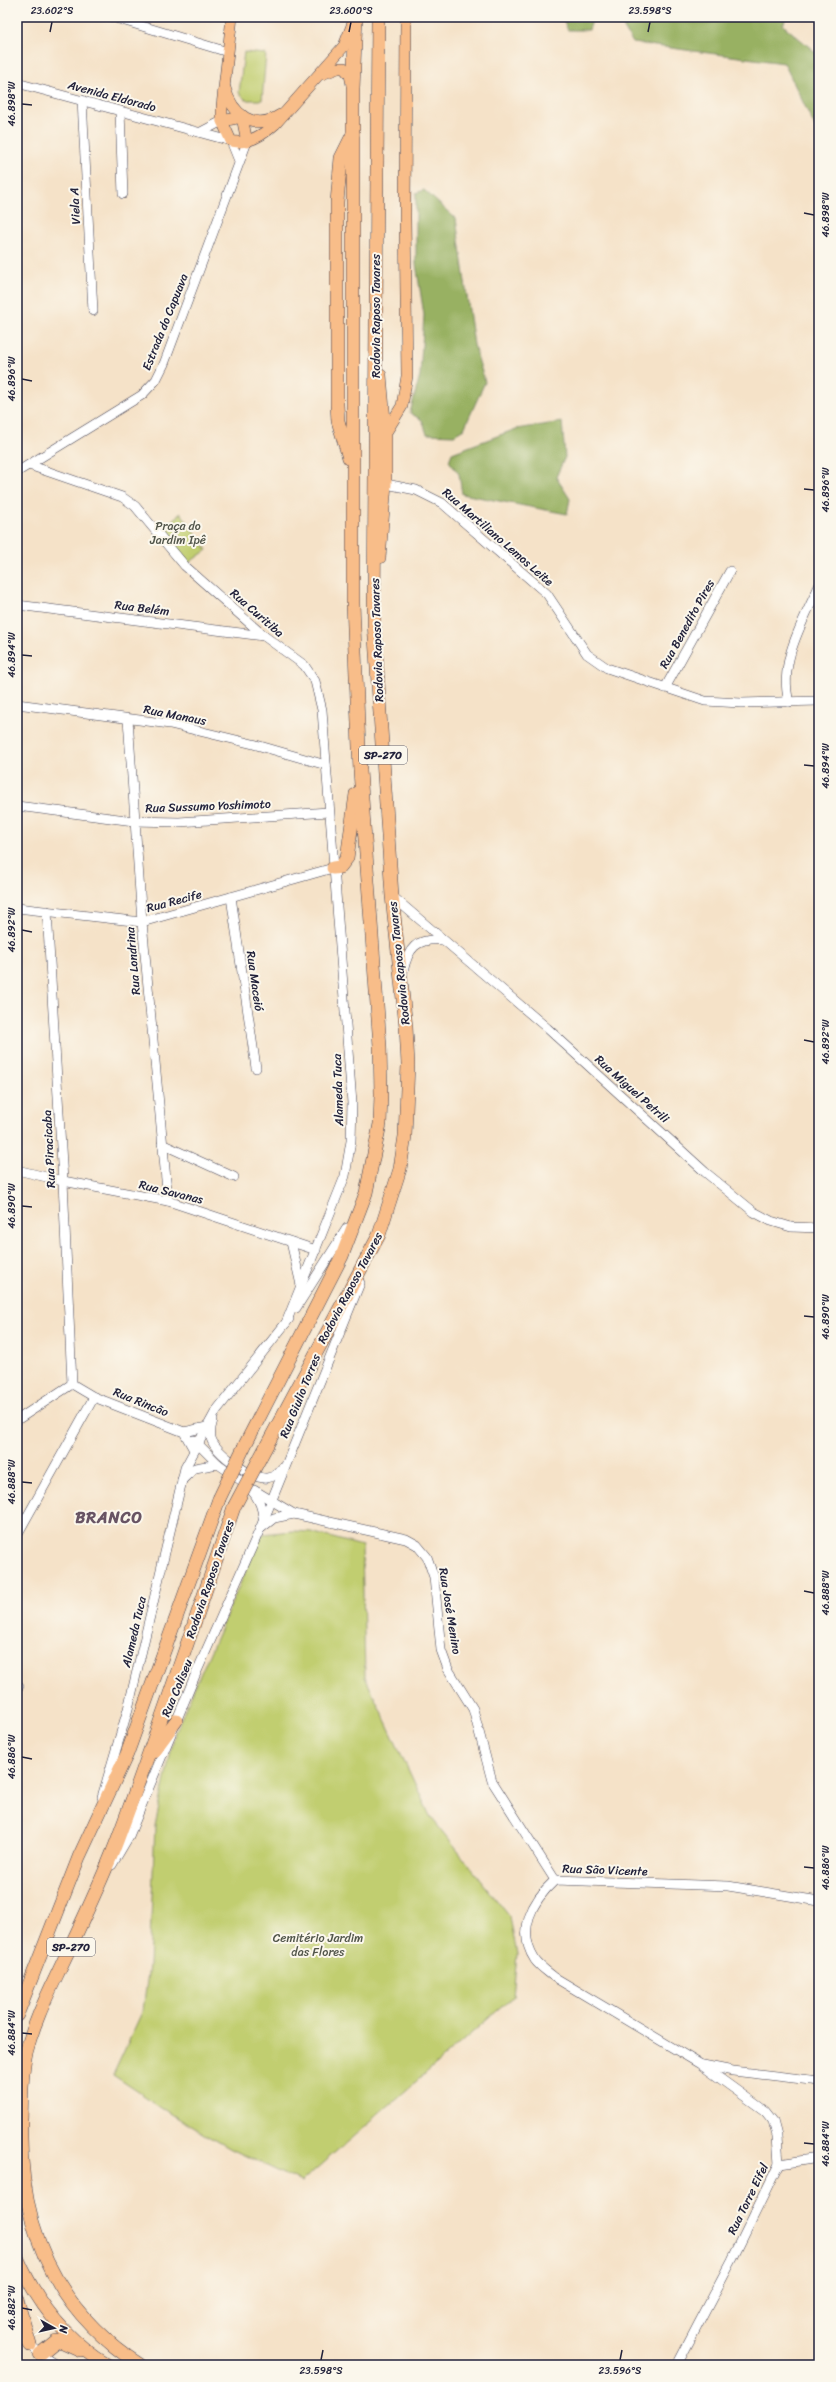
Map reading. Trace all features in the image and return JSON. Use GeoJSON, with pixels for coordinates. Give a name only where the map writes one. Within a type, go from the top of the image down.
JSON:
{"type":"FeatureCollection","features":[{"type":"Feature","properties":{"kind":"highway","name":"Rodovia Raposo Tavares"},"geometry":{"type":"LineString","coordinates":[[17,2015],[65,1892],[127,1754],[219,1499],[342,1256],[366,1194],[380,1124],[380,1046],[360,771],[353,604],[353,89],[355,17]]}},
{"type":"Feature","properties":{"kind":"highway","name":"Rodovia Raposo Tavares"},"geometry":{"type":"LineString","coordinates":[[140,2365],[119,2352],[98,2334],[73,2304],[54,2276],[40,2246],[30,2215],[22,2175],[22,2092],[25,2055],[38,2015],[101,1883],[146,1761],[234,1507],[379,1235],[400,1169],[405,1136],[408,1064],[406,1026],[400,985],[392,896],[374,622],[378,17]]}},
{"type":"Feature","properties":{"kind":"highway"},"geometry":{"type":"LineString","coordinates":[[352,470],[338,421],[335,260],[341,158],[354,132]]}},
{"type":"Feature","properties":{"kind":"highway"},"geometry":{"type":"LineString","coordinates":[[333,868],[340,867],[347,858],[360,771]]}},
{"type":"Feature","properties":{"kind":"highway"},"geometry":{"type":"LineString","coordinates":[[146,1761],[176,1722]]}},
{"type":"Feature","properties":{"kind":"highway"},"geometry":{"type":"LineString","coordinates":[[17,2258],[28,2283],[44,2307],[88,2353]]}},
{"type":"Feature","properties":{"kind":"highway"},"geometry":{"type":"LineString","coordinates":[[17,2300],[30,2345]]}},
{"type":"Feature","properties":{"kind":"highway"},"geometry":{"type":"LineString","coordinates":[[40,2354],[56,2341],[63,2342],[88,2353],[107,2365]]}},
{"type":"Feature","properties":{"kind":"main road"},"geometry":{"type":"LineString","coordinates":[[232,17],[224,82],[222,121],[230,141],[247,142],[268,131],[321,74],[348,39],[355,17]]}},
{"type":"Feature","properties":{"kind":"main road"},"geometry":{"type":"LineString","coordinates":[[386,432],[402,406],[407,376],[405,218],[406,17]]}},
{"type":"Feature","properties":{"kind":"main road"},"geometry":{"type":"LineString","coordinates":[[321,74],[338,68],[344,68],[350,75],[353,89]]}},
{"type":"Feature","properties":{"kind":"main road"},"geometry":{"type":"LineString","coordinates":[[224,82],[228,100],[242,117],[247,142]]}},
{"type":"Feature","properties":{"kind":"main road"},"geometry":{"type":"LineString","coordinates":[[222,121],[242,117],[258,123],[267,122],[285,112]]}},
{"type":"Feature","properties":{"kind":"main road"},"geometry":{"type":"LineString","coordinates":[[374,622],[386,484],[386,432],[376,314]]}},
{"type":"Feature","properties":{"kind":"street"},"geometry":{"type":"LineString","coordinates":[[112,17],[228,52]]}},
{"type":"Feature","properties":{"kind":"street","name":"Avenida Eldorado"},"geometry":{"type":"LineString","coordinates":[[17,83],[230,141]]}},
{"type":"Feature","properties":{"kind":"street","name":"Viela A"},"geometry":{"type":"LineString","coordinates":[[82,100],[93,311]]}},
{"type":"Feature","properties":{"kind":"street"},"geometry":{"type":"LineString","coordinates":[[120,111],[123,194]]}},
{"type":"Feature","properties":{"kind":"street"},"geometry":{"type":"LineString","coordinates":[[201,132],[222,121]]}},
{"type":"Feature","properties":{"kind":"street"},"geometry":{"type":"LineString","coordinates":[[230,141],[239,161]]}},
{"type":"Feature","properties":{"kind":"street","name":"Estrada do Capuava"},"geometry":{"type":"LineString","coordinates":[[17,472],[142,395],[156,380],[247,142]]}},
{"type":"Feature","properties":{"kind":"street","name":"Rua Curitiba"},"geometry":{"type":"LineString","coordinates":[[29,465],[128,500],[185,566],[264,636],[304,665],[315,680],[322,710],[333,868]]}},
{"type":"Feature","properties":{"kind":"street","name":"Rua Martiliano Lemos Leite"},"geometry":{"type":"LineString","coordinates":[[386,484],[416,490],[442,503],[547,594],[587,654],[607,668],[705,701],[819,701]]}},
{"type":"Feature","properties":{"kind":"street","name":"Rua Benedito Pires"},"geometry":{"type":"LineString","coordinates":[[665,688],[730,571]]}},
{"type":"Feature","properties":{"kind":"street"},"geometry":{"type":"LineString","coordinates":[[789,702],[786,690],[787,676],[794,640],[819,586]]}},
{"type":"Feature","properties":{"kind":"street","name":"Rua Belém"},"geometry":{"type":"LineString","coordinates":[[17,605],[264,636]]}},
{"type":"Feature","properties":{"kind":"street","name":"Rua Manaus"},"geometry":{"type":"LineString","coordinates":[[17,704],[170,724],[253,744],[326,766]]}},
{"type":"Feature","properties":{"kind":"street","name":"Rua Londrina"},"geometry":{"type":"LineString","coordinates":[[128,719],[142,922],[168,1201]]}},
{"type":"Feature","properties":{"kind":"street","name":"Rua Sussumo Yoshimoto"},"geometry":{"type":"LineString","coordinates":[[17,806],[134,821],[179,822],[329,812]]}},
{"type":"Feature","properties":{"kind":"street","name":"Rua Recife"},"geometry":{"type":"LineString","coordinates":[[17,908],[142,922],[333,868]]}},
{"type":"Feature","properties":{"kind":"street","name":"Alameda Tuca"},"geometry":{"type":"LineString","coordinates":[[286,1323],[345,1176],[351,1140],[352,1103],[333,868]]}},
{"type":"Feature","properties":{"kind":"street","name":"Rua Miguel Petrili"},"geometry":{"type":"LineString","coordinates":[[392,896],[427,925],[442,940],[548,1028],[705,1172],[754,1212],[771,1221],[791,1227],[819,1228]]}},
{"type":"Feature","properties":{"kind":"street","name":"Rua Maceió"},"geometry":{"type":"LineString","coordinates":[[231,898],[256,1068]]}},
{"type":"Feature","properties":{"kind":"street","name":"Rua Piracicaba"},"geometry":{"type":"LineString","coordinates":[[46,911],[63,1181],[72,1384]]}},
{"type":"Feature","properties":{"kind":"street"},"geometry":{"type":"LineString","coordinates":[[400,985],[406,957],[412,949],[426,939],[442,940]]}},
{"type":"Feature","properties":{"kind":"street"},"geometry":{"type":"LineString","coordinates":[[162,1144],[234,1177]]}},
{"type":"Feature","properties":{"kind":"street","name":"Rua Savanas"},"geometry":{"type":"LineString","coordinates":[[17,1170],[63,1181],[168,1201],[316,1250]]}},
{"type":"Feature","properties":{"kind":"street","name":"Alameda Tuca"},"geometry":{"type":"LineString","coordinates":[[93,1827],[128,1709],[182,1480],[196,1446],[216,1411],[286,1323],[341,1239],[366,1194]]}},
{"type":"Feature","properties":{"kind":"street","name":"Rua Giulio Torres"},"geometry":{"type":"LineString","coordinates":[[272,1500],[286,1462],[379,1235]]}},
{"type":"Feature","properties":{"kind":"street"},"geometry":{"type":"LineString","coordinates":[[291,1242],[301,1285]]}},
{"type":"Feature","properties":{"kind":"street"},"geometry":{"type":"LineString","coordinates":[[17,1420],[72,1384]]}},
{"type":"Feature","properties":{"kind":"street","name":"Rua Rincão"},"geometry":{"type":"LineString","coordinates":[[72,1384],[94,1396],[184,1432]]}},
{"type":"Feature","properties":{"kind":"street"},"geometry":{"type":"LineString","coordinates":[[17,1535],[94,1396]]}},
{"type":"Feature","properties":{"kind":"street"},"geometry":{"type":"LineString","coordinates":[[216,1411],[210,1428],[211,1439],[216,1447],[228,1458],[253,1475],[263,1478],[276,1475],[286,1462]]}},
{"type":"Feature","properties":{"kind":"street"},"geometry":{"type":"LineString","coordinates":[[196,1446],[184,1432],[207,1427]]}},
{"type":"Feature","properties":{"kind":"street","name":"Rua José Menino"},"geometry":{"type":"LineString","coordinates":[[196,1446],[252,1489],[290,1512],[406,1539],[417,1544],[427,1557],[434,1577],[441,1650],[448,1669],[473,1709],[488,1771],[492,1781],[555,1880]]}},
{"type":"Feature","properties":{"kind":"street"},"geometry":{"type":"LineString","coordinates":[[182,1480],[195,1468],[218,1464]]}},
{"type":"Feature","properties":{"kind":"street"},"geometry":{"type":"LineString","coordinates":[[276,1488],[290,1512]]}},
{"type":"Feature","properties":{"kind":"street"},"geometry":{"type":"LineString","coordinates":[[252,1489],[262,1509],[263,1519]]}},
{"type":"Feature","properties":{"kind":"street","name":"Rua Coliseu"},"geometry":{"type":"LineString","coordinates":[[101,1883],[129,1836],[176,1722],[272,1500]]}},
{"type":"Feature","properties":{"kind":"street","name":"Rua José Menino"},"geometry":{"type":"LineString","coordinates":[[260,1529],[274,1518],[290,1512]]}},
{"type":"Feature","properties":{"kind":"street","name":"Rua São Vicente"},"geometry":{"type":"LineString","coordinates":[[700,2064],[554,1977],[535,1961],[526,1938],[528,1919],[542,1893],[555,1880],[728,1886],[819,1901]]}},
{"type":"Feature","properties":{"kind":"street"},"geometry":{"type":"LineString","coordinates":[[700,2064],[733,2071],[819,2082]]}},
{"type":"Feature","properties":{"kind":"street","name":"Rua Torre Eifel"},"geometry":{"type":"LineString","coordinates":[[677,2365],[732,2260],[779,2164],[777,2136],[772,2121],[765,2111],[700,2064]]}},
{"type":"Feature","properties":{"kind":"street"},"geometry":{"type":"LineString","coordinates":[[779,2164],[819,2158]]}},
{"type":"Feature","properties":{"kind":"street"},"geometry":{"type":"LineString","coordinates":[[17,2332],[40,2354],[58,2365]]}},
{"type":"Feature","properties":{"kind":"green space"},"geometry":{"type":"Polygon","coordinates":[[[562,17],[593,17],[589,30],[568,30],[562,17]]]}},
{"type":"Feature","properties":{"kind":"green space"},"geometry":{"type":"Polygon","coordinates":[[[624,17],[786,17],[783,25],[819,55],[819,135],[784,63],[633,43],[624,28],[624,17]]]}},
{"type":"Feature","properties":{"kind":"green space"},"geometry":{"type":"Polygon","coordinates":[[[244,52],[266,54],[262,100],[246,100],[239,93],[244,52]]]}},
{"type":"Feature","properties":{"kind":"green space"},"geometry":{"type":"Polygon","coordinates":[[[424,190],[456,219],[474,345],[485,382],[464,429],[454,435],[427,434],[422,420],[410,413],[420,375],[424,315],[416,264],[416,193],[424,190]]]}},
{"type":"Feature","properties":{"kind":"green space"},"geometry":{"type":"Polygon","coordinates":[[[562,422],[565,457],[556,477],[570,499],[567,514],[462,494],[459,474],[449,461],[452,453],[516,429],[562,422]]]}},
{"type":"Feature","properties":{"kind":"green space","name":"Praça do Jardim Ipê"},"geometry":{"type":"Polygon","coordinates":[[[181,513],[207,550],[187,564],[159,530],[181,513]]]}},
{"type":"Feature","properties":{"kind":"green space","name":"Cemitério Jardim das Flores"},"geometry":{"type":"Polygon","coordinates":[[[293,1531],[311,1532],[362,1546],[365,1677],[430,1816],[510,1917],[517,1954],[513,1997],[301,2182],[231,2149],[176,2117],[113,2075],[143,2010],[149,1966],[155,1826],[175,1732],[262,1534],[293,1531]]]}},
{"type":"Feature","properties":{"kind":"district","name":"BRANCO"},"geometry":{"type":"Point","coordinates":[109,1517]}}]}
